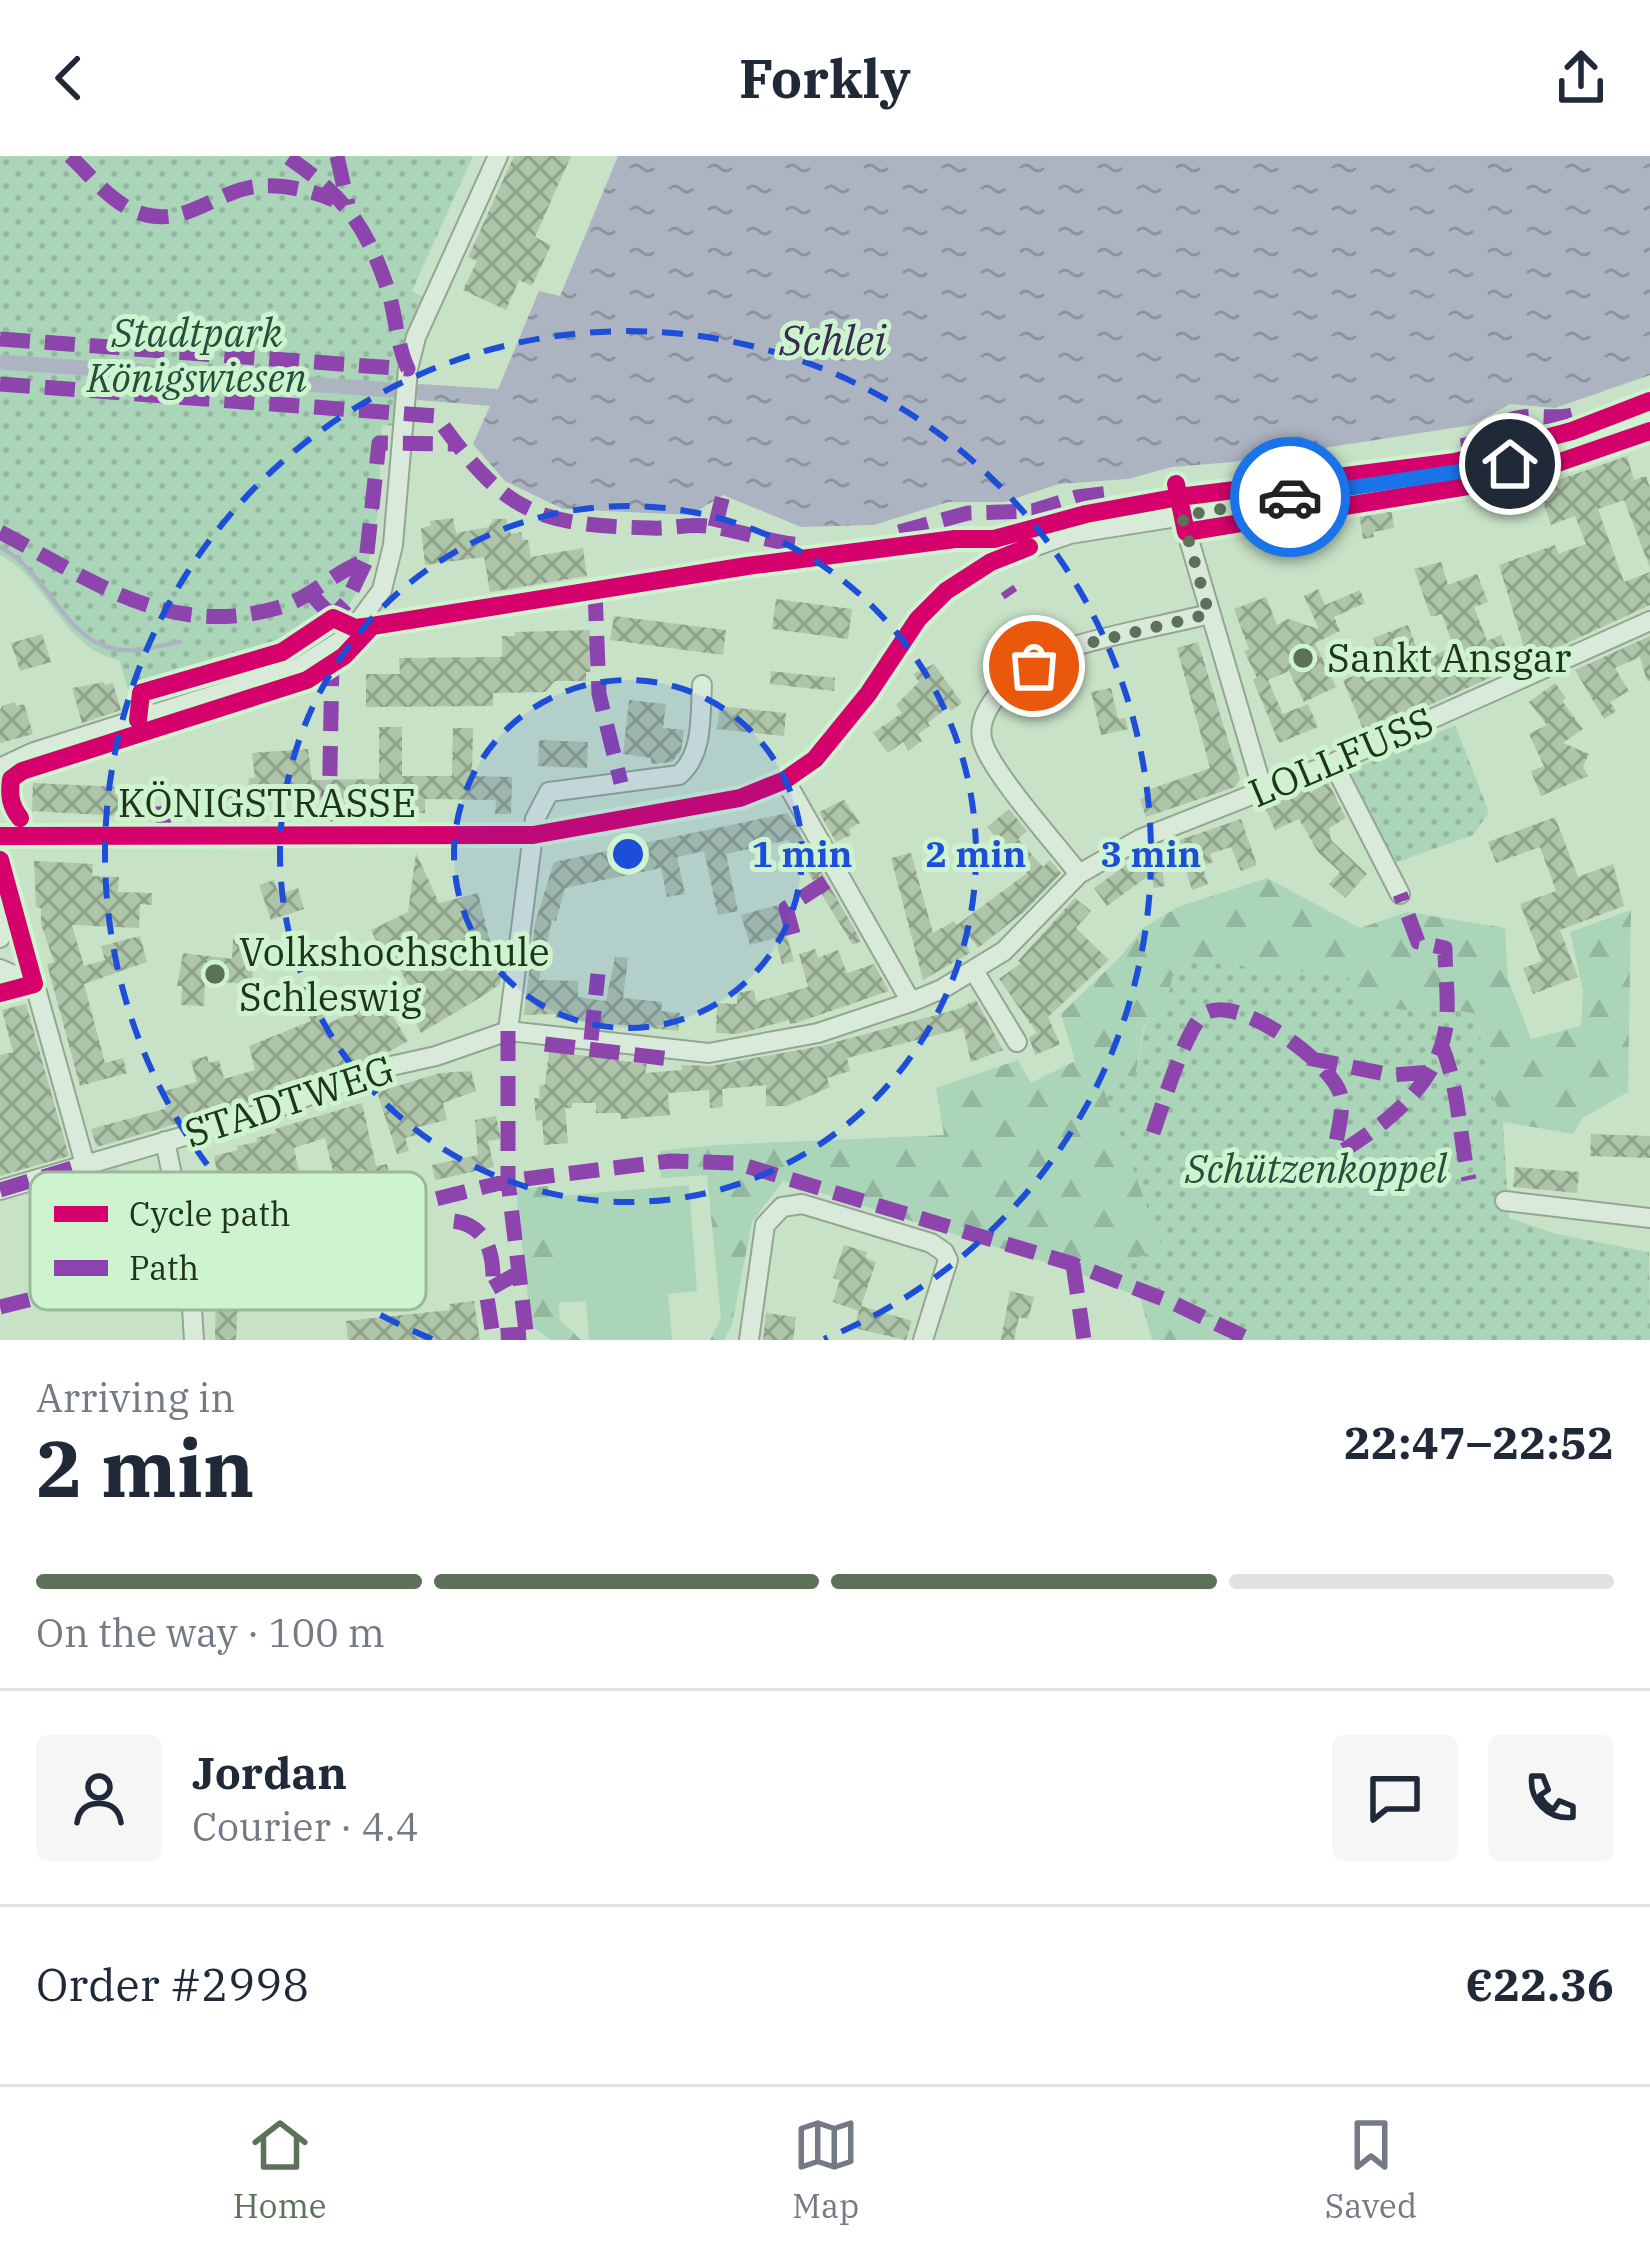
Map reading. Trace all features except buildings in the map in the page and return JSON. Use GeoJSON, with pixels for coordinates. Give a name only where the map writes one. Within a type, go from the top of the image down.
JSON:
{"type":"FeatureCollection","features":[{"type":"Feature","properties":{"kind":"street"},"geometry":{"type":"LineString","coordinates":[[0,768],[34,752],[296,669],[348,636],[382,590],[393,545],[408,369],[416,338],[498,156]]}},
{"type":"Feature","properties":{"kind":"street"},"geometry":{"type":"LineString","coordinates":[[911,1002],[785,780],[838,735],[918,619],[946,591],[991,562],[1070,534],[1510,464],[1650,419]]}},
{"type":"Feature","properties":{"kind":"street"},"geometry":{"type":"LineString","coordinates":[[1182,516],[1263,790]]}},
{"type":"Feature","properties":{"kind":"street"},"geometry":{"type":"LineString","coordinates":[[1079,874],[988,755],[982,728],[989,708],[1010,683],[1061,650],[1209,614]]}},
{"type":"Feature","properties":{"kind":"street","name":"LOLLFUSS"},"geometry":{"type":"LineString","coordinates":[[508,1031],[709,1053],[818,1033],[911,1002],[1004,951],[1079,874],[1140,839],[1333,763],[1650,621]]}},
{"type":"Feature","properties":{"kind":"street"},"geometry":{"type":"LineString","coordinates":[[508,1031],[535,819],[549,792],[679,775],[696,750],[702,685]]}},
{"type":"Feature","properties":{"kind":"street"},"geometry":{"type":"LineString","coordinates":[[1333,763],[1400,894]]}},
{"type":"Feature","properties":{"kind":"street","name":"KÖNIGSTRASSE"},"geometry":{"type":"LineString","coordinates":[[0,836],[533,836],[740,798],[785,780]]}},
{"type":"Feature","properties":{"kind":"street"},"geometry":{"type":"LineString","coordinates":[[0,860],[85,1164]]}},
{"type":"Feature","properties":{"kind":"street"},"geometry":{"type":"LineString","coordinates":[[0,938],[9,896]]}},
{"type":"Feature","properties":{"kind":"street"},"geometry":{"type":"LineString","coordinates":[[0,969],[34,984]]}},
{"type":"Feature","properties":{"kind":"street"},"geometry":{"type":"LineString","coordinates":[[974,971],[1017,1042]]}},
{"type":"Feature","properties":{"kind":"street"},"geometry":{"type":"LineString","coordinates":[[0,993],[34,984]]}},
{"type":"Feature","properties":{"kind":"street","name":"STADTWEG"},"geometry":{"type":"LineString","coordinates":[[59,1172],[323,1093],[382,1068],[436,1057],[508,1031]]}},
{"type":"Feature","properties":{"kind":"street"},"geometry":{"type":"LineString","coordinates":[[165,1141],[171,1172]]}},
{"type":"Feature","properties":{"kind":"street","name":"STADTWEG"},"geometry":{"type":"LineString","coordinates":[[0,1190],[30,1181]]}},
{"type":"Feature","properties":{"kind":"street"},"geometry":{"type":"LineString","coordinates":[[1505,1201],[1650,1218]]}},
{"type":"Feature","properties":{"kind":"street"},"geometry":{"type":"LineString","coordinates":[[748,1340],[765,1225],[782,1207],[802,1204],[931,1243],[944,1252],[948,1260],[923,1340]]}},
{"type":"Feature","properties":{"kind":"street"},"geometry":{"type":"LineString","coordinates":[[192,1310],[194,1340]]}},
{"type":"Feature","properties":{"kind":"green space","name":"Stadtpark Königswiesen"},"geometry":{"type":"Polygon","coordinates":[[[0,156],[473,156],[412,291],[423,297],[405,339],[397,426],[382,425],[374,540],[356,593],[319,635],[324,649],[275,673],[270,661],[132,701],[119,660],[83,642],[32,581],[0,555],[0,156]]]}},
{"type":"Feature","properties":{"kind":"green space"},"geometry":{"type":"Polygon","coordinates":[[[1455,725],[1489,812],[1473,835],[1395,863],[1347,772],[1455,725]]]}},
{"type":"Feature","properties":{"kind":"green space"},"geometry":{"type":"Polygon","coordinates":[[[1267,878],[1360,928],[1407,912],[1505,928],[1508,979],[1531,1039],[1581,1026],[1583,991],[1570,932],[1631,910],[1628,1092],[1583,1118],[1573,1134],[1503,1122],[1490,1089],[1476,1014],[1444,1008],[1410,1011],[1173,976],[1164,1013],[1144,1025],[1135,1077],[1100,1078],[1164,1250],[1250,1330],[1268,1340],[1152,1340],[1140,1297],[1070,1270],[783,1181],[752,1222],[732,1324],[724,1340],[710,1340],[721,1318],[707,1175],[661,1178],[659,1151],[944,1135],[936,1088],[1018,1060],[1031,1083],[1075,1061],[1061,1014],[1143,928],[1178,907],[1267,878]]]}},
{"type":"Feature","properties":{"kind":"green space","name":"Schützenkoppel"},"geometry":{"type":"Polygon","coordinates":[[[1196,961],[1348,977],[1359,1003],[1476,1014],[1490,1089],[1503,1122],[1509,1218],[1556,1234],[1649,1252],[1650,1340],[1268,1340],[1132,1279],[1130,1259],[1163,1250],[1099,1077],[1135,1076],[1145,1025],[1164,1013],[1173,976],[1196,961]]]}},
{"type":"Feature","properties":{"kind":"green space"},"geometry":{"type":"Polygon","coordinates":[[[117,1164],[119,1172],[83,1172],[117,1164]]]}},
{"type":"Feature","properties":{"kind":"green space"},"geometry":{"type":"Polygon","coordinates":[[[689,1185],[697,1291],[668,1294],[672,1340],[589,1340],[586,1301],[557,1303],[548,1197],[689,1185]]]}},
{"type":"Feature","properties":{"kind":"green space"},"geometry":{"type":"Polygon","coordinates":[[[548,1186],[560,1320],[581,1340],[551,1340],[531,1326],[516,1189],[548,1186]]]}},
{"type":"Feature","properties":{"kind":"water","name":"Schlei"},"geometry":{"type":"Polygon","coordinates":[[[618,156],[1650,156],[1650,375],[1555,408],[1510,404],[1472,425],[1172,467],[1128,479],[1059,484],[1005,502],[948,502],[874,525],[801,527],[723,495],[691,515],[563,509],[505,481],[473,444],[490,406],[418,400],[420,384],[498,389],[539,291],[560,296],[618,156]]]}},
{"type":"Feature","properties":{"kind":"waterway"},"geometry":{"type":"LineString","coordinates":[[0,362],[419,392]]}},
{"type":"Feature","properties":{"kind":"waterway"},"geometry":{"type":"LineString","coordinates":[[0,547],[34,575],[92,640],[134,650],[180,642]]}},
{"type":"Feature","properties":{"kind":"marked path"},"geometry":{"type":"LineString","coordinates":[[70,156],[116,200],[152,216],[184,213],[260,186],[298,189],[334,200]]}},
{"type":"Feature","properties":{"kind":"marked path"},"geometry":{"type":"LineString","coordinates":[[0,339],[408,369],[387,287],[360,227],[337,197],[286,156]]}},
{"type":"Feature","properties":{"kind":"marked path"},"geometry":{"type":"LineString","coordinates":[[337,156],[348,205]]}},
{"type":"Feature","properties":{"kind":"marked path"},"geometry":{"type":"LineString","coordinates":[[0,384],[436,416],[503,493],[549,517],[611,526],[706,526],[805,545]]}},
{"type":"Feature","properties":{"kind":"marked path"},"geometry":{"type":"LineString","coordinates":[[1461,446],[1513,419],[1572,415]]}},
{"type":"Feature","properties":{"kind":"marked path"},"geometry":{"type":"LineString","coordinates":[[0,532],[132,600],[201,616],[238,616],[301,598],[366,561],[379,443],[456,444]]}},
{"type":"Feature","properties":{"kind":"marked path"},"geometry":{"type":"LineString","coordinates":[[899,532],[968,513],[1033,511],[1077,497],[1110,493]]}},
{"type":"Feature","properties":{"kind":"marked path"},"geometry":{"type":"LineString","coordinates":[[715,527],[723,495]]}},
{"type":"Feature","properties":{"kind":"marked path"},"geometry":{"type":"LineString","coordinates":[[325,625],[346,603],[366,561]]}},
{"type":"Feature","properties":{"kind":"marked path"},"geometry":{"type":"LineString","coordinates":[[1007,589],[1011,595]]}},
{"type":"Feature","properties":{"kind":"marked path"},"geometry":{"type":"LineString","coordinates":[[595,591],[599,694],[621,783]]}},
{"type":"Feature","properties":{"kind":"marked path"},"geometry":{"type":"LineString","coordinates":[[312,595],[343,622]]}},
{"type":"Feature","properties":{"kind":"marked path"},"geometry":{"type":"LineString","coordinates":[[329,821],[332,660]]}},
{"type":"Feature","properties":{"kind":"marked path"},"geometry":{"type":"LineString","coordinates":[[162,806],[165,836]]}},
{"type":"Feature","properties":{"kind":"marked path"},"geometry":{"type":"LineString","coordinates":[[793,934],[786,908],[837,875]]}},
{"type":"Feature","properties":{"kind":"marked path"},"geometry":{"type":"LineString","coordinates":[[1344,1150],[1393,1115],[1420,1086],[1445,1032],[1445,948],[1418,942],[1400,894]]}},
{"type":"Feature","properties":{"kind":"marked path"},"geometry":{"type":"LineString","coordinates":[[591,1040],[598,974]]}},
{"type":"Feature","properties":{"kind":"marked path"},"geometry":{"type":"LineString","coordinates":[[1153,1133],[1190,1034],[1204,1014],[1219,1010],[1258,1021],[1319,1064],[1340,1093],[1335,1149]]}},
{"type":"Feature","properties":{"kind":"marked path"},"geometry":{"type":"LineString","coordinates":[[508,1031],[508,1181],[527,1340]]}},
{"type":"Feature","properties":{"kind":"marked path"},"geometry":{"type":"LineString","coordinates":[[545,1044],[671,1059]]}},
{"type":"Feature","properties":{"kind":"marked path"},"geometry":{"type":"LineString","coordinates":[[1441,1044],[1455,1094],[1469,1180]]}},
{"type":"Feature","properties":{"kind":"marked path"},"geometry":{"type":"LineString","coordinates":[[1308,1058],[1391,1075],[1432,1072]]}},
{"type":"Feature","properties":{"kind":"marked path"},"geometry":{"type":"LineString","coordinates":[[426,1201],[508,1181],[670,1161],[736,1163],[1073,1264],[1251,1340]]}},
{"type":"Feature","properties":{"kind":"marked path"},"geometry":{"type":"LineString","coordinates":[[59,1172],[85,1164]]}},
{"type":"Feature","properties":{"kind":"marked path"},"geometry":{"type":"LineString","coordinates":[[0,1190],[30,1181]]}},
{"type":"Feature","properties":{"kind":"marked path"},"geometry":{"type":"LineString","coordinates":[[454,1221],[475,1229],[487,1244],[493,1287]]}},
{"type":"Feature","properties":{"kind":"marked path"},"geometry":{"type":"LineString","coordinates":[[1073,1264],[1084,1340]]}},
{"type":"Feature","properties":{"kind":"marked path"},"geometry":{"type":"LineString","coordinates":[[518,1273],[486,1291],[493,1336],[526,1334]]}},
{"type":"Feature","properties":{"kind":"marked path"},"geometry":{"type":"LineString","coordinates":[[0,1307],[30,1300]]}},
{"type":"Feature","properties":{"kind":"cycle path"},"geometry":{"type":"LineString","coordinates":[[138,720],[141,693],[282,652],[333,618],[355,628],[372,626],[747,566],[955,539],[994,539],[1086,514],[1179,497],[1455,462],[1572,431],[1650,401]]}},
{"type":"Feature","properties":{"kind":"cycle path"},"geometry":{"type":"LineString","coordinates":[[1176,484],[1186,532],[1511,479],[1650,431]]}},
{"type":"Feature","properties":{"kind":"cycle path"},"geometry":{"type":"LineString","coordinates":[[0,836],[533,835],[740,798],[785,780],[815,759],[868,694],[918,619],[946,591],[991,562],[1029,547]]}},
{"type":"Feature","properties":{"kind":"cycle path"},"geometry":{"type":"LineString","coordinates":[[20,818],[10,790],[11,779],[22,771],[307,680],[344,656],[372,626]]}},
{"type":"Feature","properties":{"kind":"cycle path"},"geometry":{"type":"LineString","coordinates":[[0,860],[34,984],[0,993]]}},
{"type":"Feature","properties":{"kind":"way so far"},"geometry":{"type":"LineString","coordinates":[[1034,666],[1061,650],[1209,614],[1182,516],[1290,497]]}},
{"type":"Feature","properties":{"kind":"place","name":"Sankt Ansgar"},"geometry":{"type":"Point","coordinates":[1303,658]}},
{"type":"Feature","properties":{"kind":"place","name":"Volkshochschule Schleswig"},"geometry":{"type":"Point","coordinates":[215,974]}},
{"type":"Feature","properties":{"kind":"route"},"geometry":{"type":"LineString","coordinates":[[1290,497],[1510,464]]}}]}
